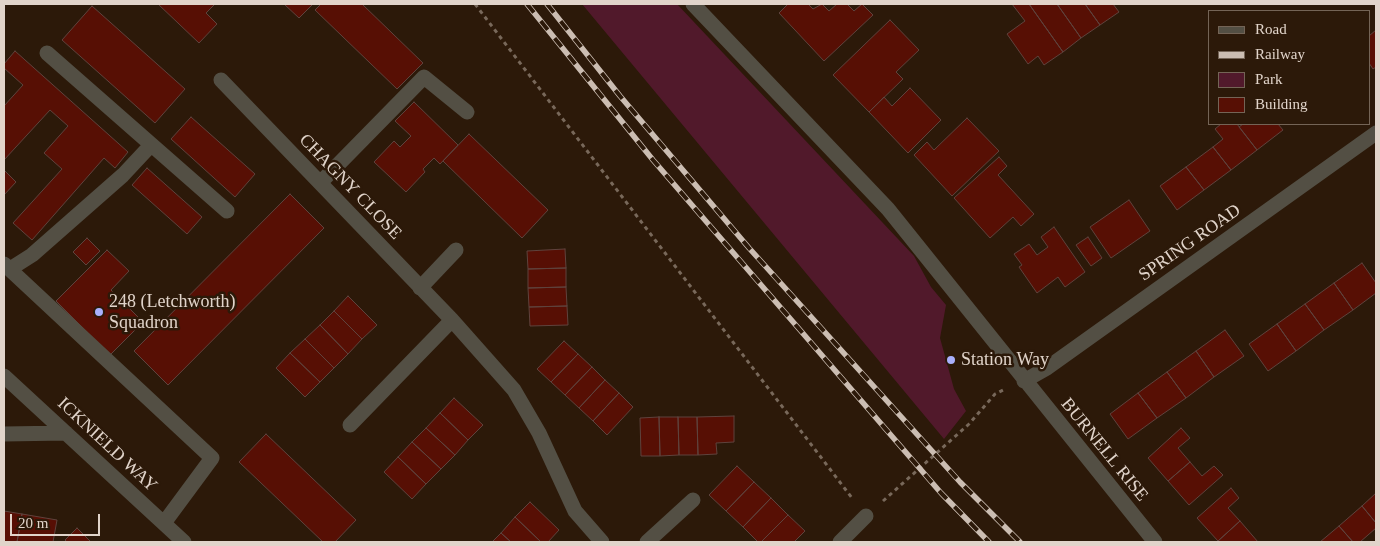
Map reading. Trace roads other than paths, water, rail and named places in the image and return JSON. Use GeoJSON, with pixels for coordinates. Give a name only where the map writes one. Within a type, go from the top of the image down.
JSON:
{"type":"FeatureCollection","features":[{"type":"Feature","properties":{"kind":"street"},"geometry":{"type":"LineString","coordinates":[[693,4],[888,209],[1024,381]]}},
{"type":"Feature","properties":{"kind":"street"},"geometry":{"type":"LineString","coordinates":[[47,53],[227,211]]}},
{"type":"Feature","properties":{"kind":"street"},"geometry":{"type":"LineString","coordinates":[[320,183],[424,77],[468,112]]}},
{"type":"Feature","properties":{"kind":"street","name":"CHAGNY CLOSE"},"geometry":{"type":"LineString","coordinates":[[221,80],[452,320],[514,390],[539,433],[575,511],[602,542]]}},
{"type":"Feature","properties":{"kind":"street","name":"SPRING ROAD"},"geometry":{"type":"LineString","coordinates":[[1024,381],[1047,368],[1376,133]]}},
{"type":"Feature","properties":{"kind":"street"},"geometry":{"type":"LineString","coordinates":[[151,145],[123,175],[46,243],[7,266],[212,458],[164,523]]}},
{"type":"Feature","properties":{"kind":"street"},"geometry":{"type":"LineString","coordinates":[[420,288],[456,250]]}},
{"type":"Feature","properties":{"kind":"street"},"geometry":{"type":"LineString","coordinates":[[350,425],[452,320]]}},
{"type":"Feature","properties":{"kind":"street","name":"ICKNIELD WAY"},"geometry":{"type":"LineString","coordinates":[[4,376],[184,542]]}},
{"type":"Feature","properties":{"kind":"street","name":"BURNELL RISE"},"geometry":{"type":"LineString","coordinates":[[1024,381],[1155,542]]}},
{"type":"Feature","properties":{"kind":"street"},"geometry":{"type":"LineString","coordinates":[[4,434],[66,433]]}},
{"type":"Feature","properties":{"kind":"street"},"geometry":{"type":"LineString","coordinates":[[647,542],[692,500]]}},
{"type":"Feature","properties":{"kind":"street"},"geometry":{"type":"LineString","coordinates":[[840,542],[866,516]]}},
{"type":"Feature","properties":{"kind":"railway"},"geometry":{"type":"LineString","coordinates":[[527,4],[653,160],[941,493],[989,542]]}},
{"type":"Feature","properties":{"kind":"railway"},"geometry":{"type":"LineString","coordinates":[[547,4],[620,96],[749,248],[960,482],[1020,542]]}},
{"type":"Feature","properties":{"kind":"place","name":"248 (Letchworth) Squadron"},"geometry":{"type":"Point","coordinates":[99,312]}},
{"type":"Feature","properties":{"kind":"place","name":"Station Way"},"geometry":{"type":"Point","coordinates":[951,360]}}]}
